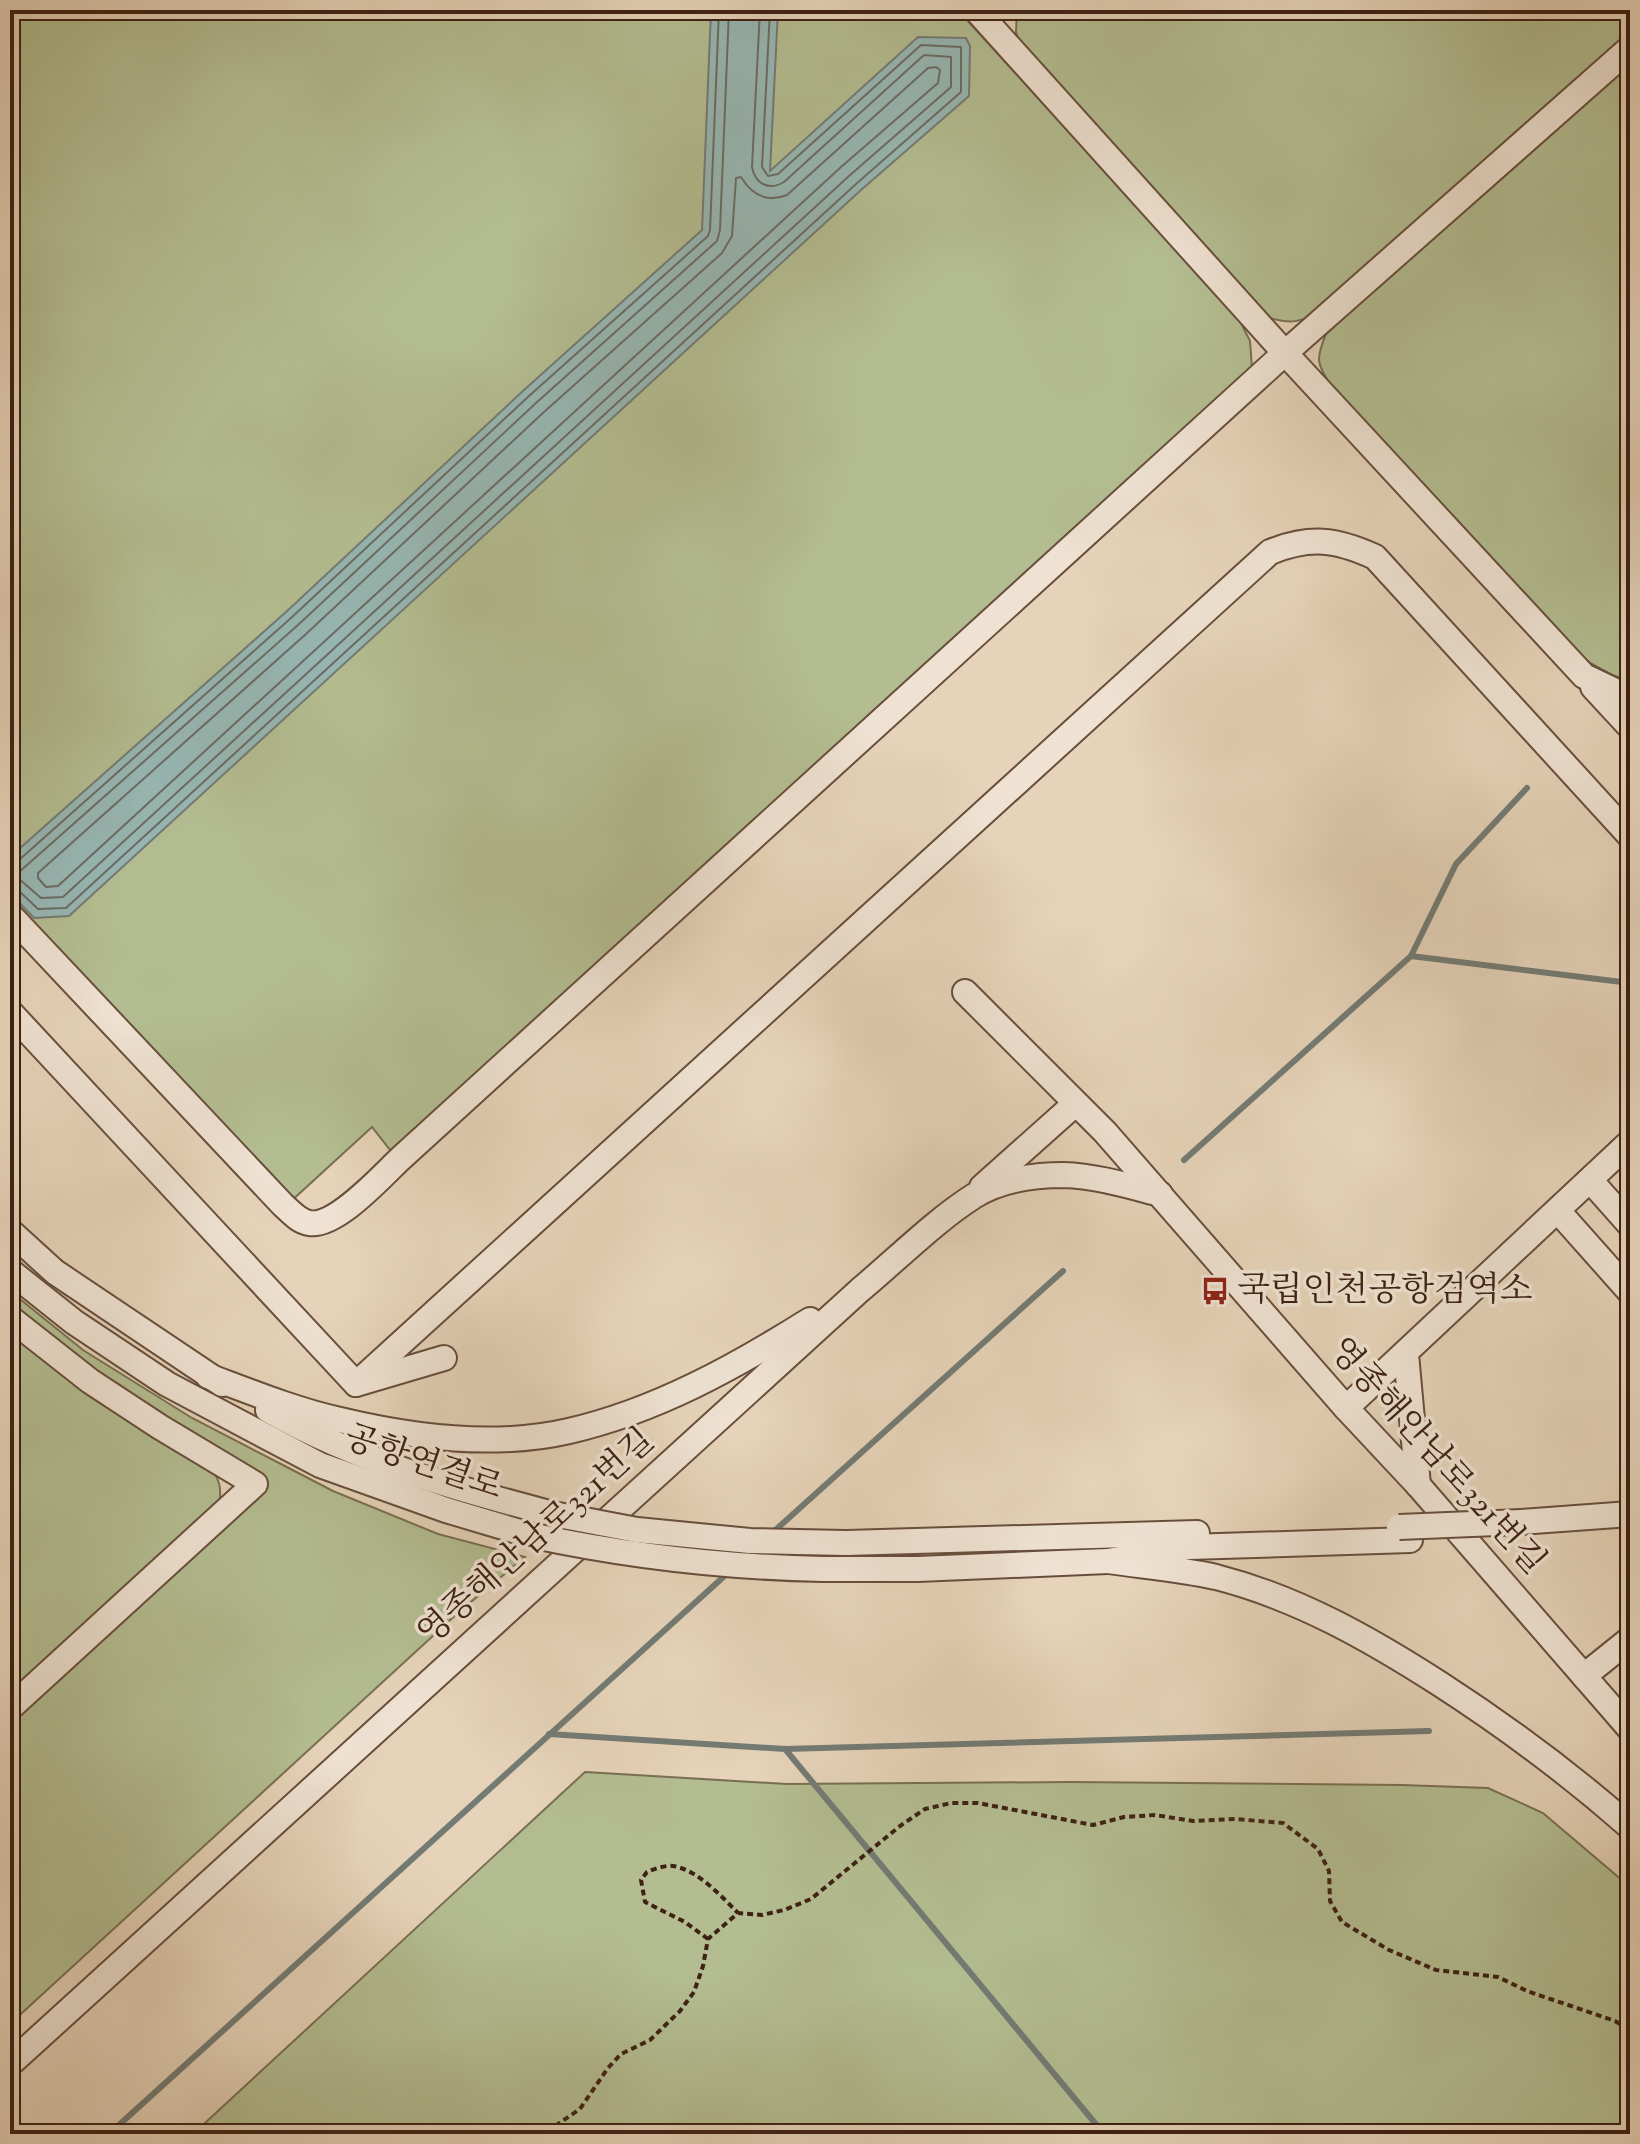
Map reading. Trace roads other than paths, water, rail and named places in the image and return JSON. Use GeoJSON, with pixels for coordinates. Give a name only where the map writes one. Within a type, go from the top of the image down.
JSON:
{"type":"FeatureCollection","features":[{"type":"Feature","properties":{"kind":"street"},"geometry":{"type":"LineString","coordinates":[[988,14],[1285,353],[1630,727]]}},
{"type":"Feature","properties":{"kind":"street"},"geometry":{"type":"LineString","coordinates":[[10,915],[283,1205],[300,1220],[311,1224],[328,1221],[356,1199],[1285,353],[1630,48]]}},
{"type":"Feature","properties":{"kind":"street"},"geometry":{"type":"LineString","coordinates":[[356,1384],[1270,552],[1296,542],[1322,542],[1352,546],[1375,557],[1630,836]]}},
{"type":"Feature","properties":{"kind":"street"},"geometry":{"type":"LineString","coordinates":[[1584,676],[1630,698]]}},
{"type":"Feature","properties":{"kind":"street","name":"영종해안남로321번길"},"geometry":{"type":"LineString","coordinates":[[965,992],[1105,1132],[1630,1729]]}},
{"type":"Feature","properties":{"kind":"street"},"geometry":{"type":"LineString","coordinates":[[10,1012],[356,1384]]}},
{"type":"Feature","properties":{"kind":"street"},"geometry":{"type":"LineString","coordinates":[[956,1210],[1075,1104]]}},
{"type":"Feature","properties":{"kind":"street"},"geometry":{"type":"LineString","coordinates":[[1346,1408],[1562,1217],[1595,1186],[1630,1142]]}},
{"type":"Feature","properties":{"kind":"street"},"geometry":{"type":"LineString","coordinates":[[1595,1186],[1630,1165]]}},
{"type":"Feature","properties":{"kind":"street","name":"영종해안남로321번길"},"geometry":{"type":"LineString","coordinates":[[10,2064],[860,1290],[975,1195],[1034,1177],[1076,1177],[1160,1194]]}},
{"type":"Feature","properties":{"kind":"street"},"geometry":{"type":"LineString","coordinates":[[1595,1186],[1630,1225]]}},
{"type":"Feature","properties":{"kind":"street"},"geometry":{"type":"LineString","coordinates":[[1562,1217],[1629,1289]]}},
{"type":"Feature","properties":{"kind":"street","name":"공항연결로"},"geometry":{"type":"LineString","coordinates":[[10,1231],[55,1272],[208,1376],[315,1436],[436,1483],[553,1514],[637,1530],[750,1541],[846,1543],[1405,1533]]}},
{"type":"Feature","properties":{"kind":"street","name":"공항연결로"},"geometry":{"type":"LineString","coordinates":[[10,1271],[74,1322],[167,1384],[320,1465],[446,1510],[530,1535],[687,1562],[823,1569],[918,1569],[1108,1561]]}},
{"type":"Feature","properties":{"kind":"street"},"geometry":{"type":"LineString","coordinates":[[208,1376],[338,1420],[395,1431],[442,1437],[500,1439],[566,1432],[624,1415],[687,1389],[752,1356],[860,1290]]}},
{"type":"Feature","properties":{"kind":"street"},"geometry":{"type":"LineString","coordinates":[[10,1318],[90,1381],[255,1484],[10,1708]]}},
{"type":"Feature","properties":{"kind":"street"},"geometry":{"type":"LineString","coordinates":[[1406,1354],[1418,1485]]}},
{"type":"Feature","properties":{"kind":"street"},"geometry":{"type":"LineString","coordinates":[[356,1384],[444,1358]]}},
{"type":"Feature","properties":{"kind":"street"},"geometry":{"type":"LineString","coordinates":[[1524,1528],[1630,1514]]}},
{"type":"Feature","properties":{"kind":"street"},"geometry":{"type":"LineString","coordinates":[[1108,1561],[1189,1547],[1405,1533],[1630,1525]]}},
{"type":"Feature","properties":{"kind":"street"},"geometry":{"type":"LineString","coordinates":[[1108,1561],[1214,1577],[1281,1598],[1327,1617],[1382,1647],[1524,1739],[1630,1827]]}},
{"type":"Feature","properties":{"kind":"street"},"geometry":{"type":"LineString","coordinates":[[1584,1676],[1630,1639]]}},
{"type":"Feature","properties":{"kind":"water"},"geometry":{"type":"Polygon","coordinates":[[[711,10],[778,10],[770,171],[918,37],[966,38],[970,46],[969,96],[861,190],[69,916],[34,918],[10,893],[10,857],[286,612],[524,390],[702,230],[711,10]]]}},
{"type":"Feature","properties":{"kind":"waterway"},"geometry":{"type":"LineString","coordinates":[[1184,1160],[1411,956],[1456,864],[1527,788]]}},
{"type":"Feature","properties":{"kind":"waterway"},"geometry":{"type":"LineString","coordinates":[[1411,956],[1630,983]]}},
{"type":"Feature","properties":{"kind":"waterway"},"geometry":{"type":"LineString","coordinates":[[771,1534],[1063,1271]]}},
{"type":"Feature","properties":{"kind":"waterway"},"geometry":{"type":"LineString","coordinates":[[109,2134],[730,1571]]}},
{"type":"Feature","properties":{"kind":"waterway"},"geometry":{"type":"LineString","coordinates":[[549,1734],[785,1749],[1429,1731]]}},
{"type":"Feature","properties":{"kind":"waterway"},"geometry":{"type":"LineString","coordinates":[[785,1749],[1104,2134]]}},
{"type":"Feature","properties":{"kind":"place","name":"국립인천공항검역소"},"geometry":{"type":"Point","coordinates":[1215,1291]}}]}
